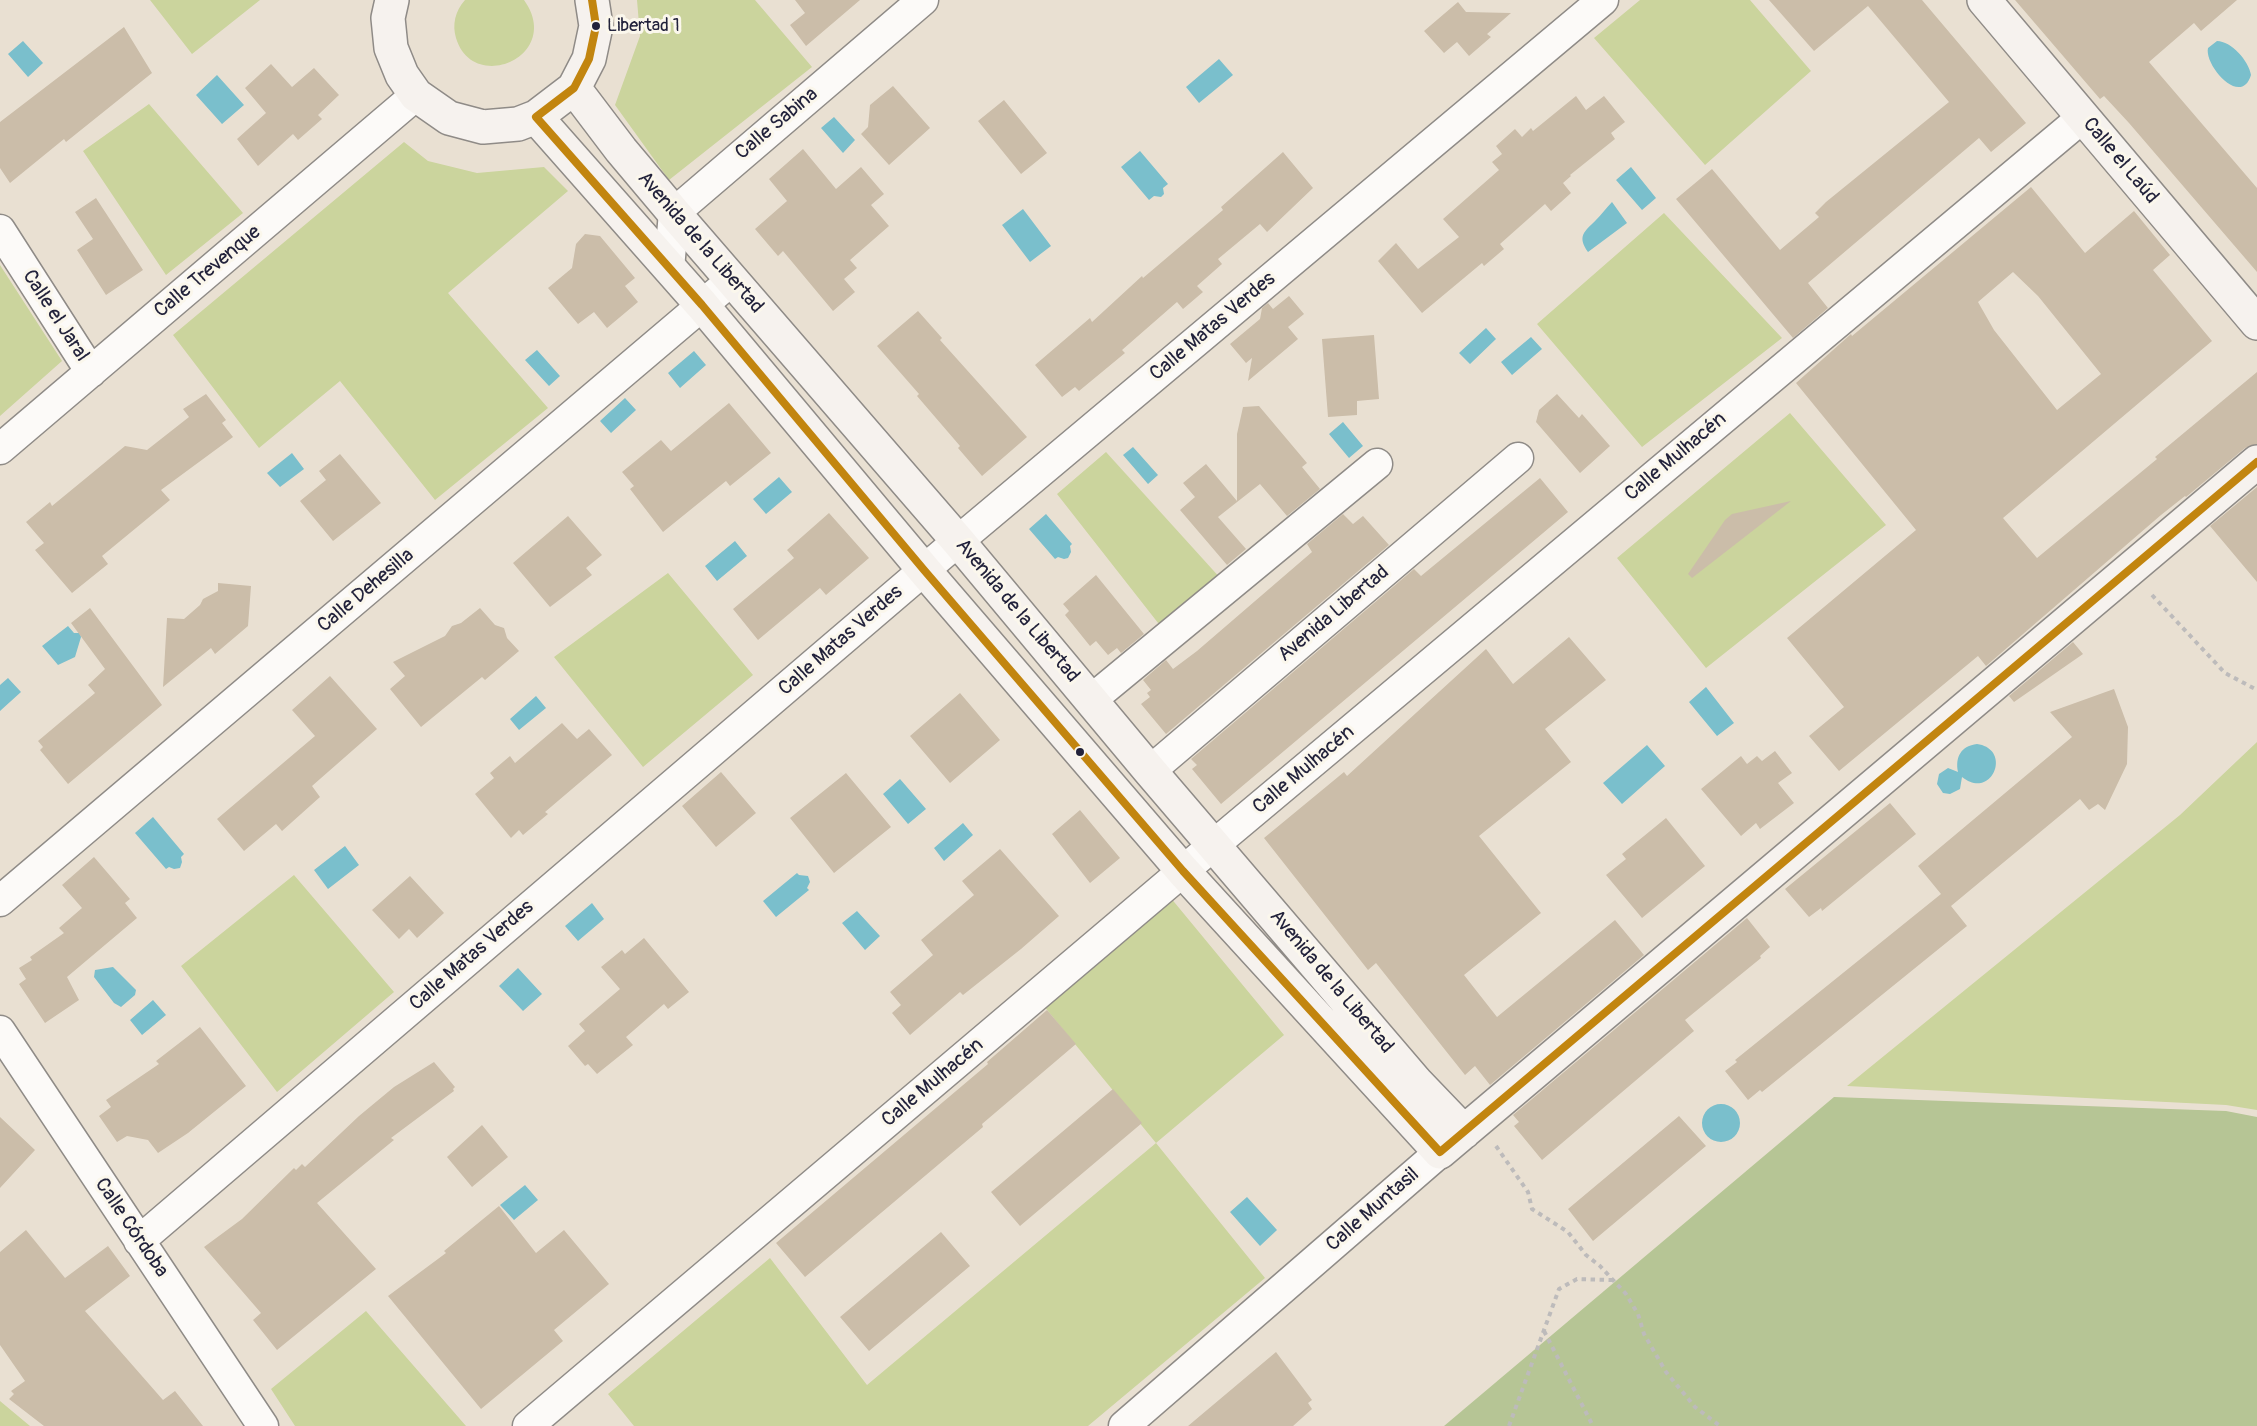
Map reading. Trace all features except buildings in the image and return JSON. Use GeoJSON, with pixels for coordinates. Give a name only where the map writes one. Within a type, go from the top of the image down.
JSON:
{"type":"FeatureCollection","features":[{"type":"Feature","properties":{"kind":"street"},"geometry":{"type":"LineString","coordinates":[[392,0],[388,18],[391,48],[402,75],[416,95],[449,118],[483,127],[518,124],[536,117],[574,88],[590,59],[596,26],[592,0]]}},
{"type":"Feature","properties":{"kind":"street","name":"Calle Sabina"},"geometry":{"type":"LineString","coordinates":[[674,213],[923,0]]}},
{"type":"Feature","properties":{"kind":"street","name":"Calle Matas Verdes"},"geometry":{"type":"LineString","coordinates":[[140,1240],[958,541],[1603,0]]}},
{"type":"Feature","properties":{"kind":"street","name":"Calle el Laúd"},"geometry":{"type":"LineString","coordinates":[[1984,0],[2257,323]]}},
{"type":"Feature","properties":{"kind":"street","name":"Avenida de la Libertad"},"geometry":{"type":"LineString","coordinates":[[574,88],[621,150],[674,213],[958,541],[1150,771],[1215,844],[1460,1135]]}},
{"type":"Feature","properties":{"kind":"street","name":"Calle Trevenque"},"geometry":{"type":"LineString","coordinates":[[0,449],[416,95]]}},
{"type":"Feature","properties":{"kind":"street","name":"Avenida de la Libertad"},"geometry":{"type":"LineString","coordinates":[[536,117],[702,305],[924,570],[1183,872],[1460,1135]]}},
{"type":"Feature","properties":{"kind":"street","name":"Calle Mulhacén"},"geometry":{"type":"LineString","coordinates":[[528,1426],[1215,844],[2083,117]]}},
{"type":"Feature","properties":{"kind":"street"},"geometry":{"type":"LineString","coordinates":[[669,268],[674,213]]}},
{"type":"Feature","properties":{"kind":"street","name":"Calle el Jaral"},"geometry":{"type":"LineString","coordinates":[[0,230],[91,372]]}},
{"type":"Feature","properties":{"kind":"street","name":"Calle Dehesilla"},"geometry":{"type":"LineString","coordinates":[[0,901],[732,280]]}},
{"type":"Feature","properties":{"kind":"street","name":"Avenida Libertad"},"geometry":{"type":"LineString","coordinates":[[1150,771],[1518,458]]}},
{"type":"Feature","properties":{"kind":"street","name":"Calle Muntasil"},"geometry":{"type":"LineString","coordinates":[[1124,1426],[1460,1135],[2257,462]]}},
{"type":"Feature","properties":{"kind":"street"},"geometry":{"type":"LineString","coordinates":[[1091,700],[1377,464]]}},
{"type":"Feature","properties":{"kind":"street","name":"Calle Córdoba"},"geometry":{"type":"LineString","coordinates":[[0,1031],[263,1426]]}},
{"type":"Feature","properties":{"kind":"path"},"geometry":{"type":"LineString","coordinates":[[2129,570],[2225,673],[2257,690]]}},
{"type":"Feature","properties":{"kind":"path"},"geometry":{"type":"LineString","coordinates":[[1460,1135],[1520,1179],[1528,1192],[1532,1209],[1568,1232],[1586,1256],[1626,1294],[1638,1314],[1644,1334],[1666,1372],[1695,1407],[1720,1426]]}},
{"type":"Feature","properties":{"kind":"path"},"geometry":{"type":"LineString","coordinates":[[1509,1426],[1559,1288],[1577,1279],[1613,1280]]}},
{"type":"Feature","properties":{"kind":"path"},"geometry":{"type":"LineString","coordinates":[[1544,1330],[1593,1426]]}},
{"type":"Feature","properties":{"kind":"green space"},"geometry":{"type":"Polygon","coordinates":[[[150,0],[260,0],[192,54],[150,0]]]}},
{"type":"Feature","properties":{"kind":"green space"},"geometry":{"type":"Polygon","coordinates":[[[465,0],[524,0],[533,20],[533,38],[525,52],[511,61],[496,66],[479,64],[465,55],[456,38],[454,28],[455,18],[465,0]]]}},
{"type":"Feature","properties":{"kind":"green space"},"geometry":{"type":"Polygon","coordinates":[[[637,0],[755,0],[812,67],[669,180],[615,105],[640,36],[637,0]]]}},
{"type":"Feature","properties":{"kind":"green space"},"geometry":{"type":"Polygon","coordinates":[[[1640,0],[1750,0],[1811,71],[1705,165],[1594,38],[1640,0]]]}},
{"type":"Feature","properties":{"kind":"green space"},"geometry":{"type":"Polygon","coordinates":[[[149,104],[243,213],[166,275],[83,151],[149,104]]]}},
{"type":"Feature","properties":{"kind":"green space"},"geometry":{"type":"Polygon","coordinates":[[[404,142],[428,161],[477,173],[544,167],[568,191],[448,293],[548,408],[435,500],[340,381],[259,448],[173,335],[404,142]]]}},
{"type":"Feature","properties":{"kind":"green space"},"geometry":{"type":"Polygon","coordinates":[[[1664,213],[1782,338],[1642,447],[1537,324],[1664,213]]]}},
{"type":"Feature","properties":{"kind":"green space"},"geometry":{"type":"Polygon","coordinates":[[[0,265],[62,361],[0,416],[0,265]]]}},
{"type":"Feature","properties":{"kind":"green space"},"geometry":{"type":"Polygon","coordinates":[[[1790,413],[1886,525],[1706,668],[1617,558],[1790,413]]]}},
{"type":"Feature","properties":{"kind":"green space"},"geometry":{"type":"Polygon","coordinates":[[[1106,452],[1222,580],[1162,628],[1057,494],[1106,452]]]}},
{"type":"Feature","properties":{"kind":"green space"},"geometry":{"type":"Polygon","coordinates":[[[668,573],[753,675],[643,767],[554,657],[668,573]]]}},
{"type":"Feature","properties":{"kind":"green space"},"geometry":{"type":"Polygon","coordinates":[[[2257,742],[2257,1110],[2226,1105],[1847,1086],[2180,815],[2257,742]]]}},
{"type":"Feature","properties":{"kind":"green space"},"geometry":{"type":"Polygon","coordinates":[[[294,875],[394,992],[277,1092],[181,966],[294,875]]]}},
{"type":"Feature","properties":{"kind":"green space"},"geometry":{"type":"Polygon","coordinates":[[[1170,897],[1284,1035],[1156,1143],[1043,1005],[1170,897]]]}},
{"type":"Feature","properties":{"kind":"green space"},"geometry":{"type":"Polygon","coordinates":[[[1834,1097],[2226,1111],[2257,1117],[2257,1426],[1444,1426],[1834,1097]]]}},
{"type":"Feature","properties":{"kind":"green space"},"geometry":{"type":"Polygon","coordinates":[[[1156,1143],[1265,1278],[1088,1426],[634,1426],[608,1394],[770,1258],[867,1385],[1156,1143]]]}},
{"type":"Feature","properties":{"kind":"green space"},"geometry":{"type":"Polygon","coordinates":[[[366,1311],[466,1426],[295,1426],[271,1389],[366,1311]]]}},
{"type":"Feature","properties":{"kind":"green space"},"geometry":{"type":"Polygon","coordinates":[[[0,1401],[30,1426],[0,1426],[0,1401]]]}},
{"type":"Feature","properties":{"kind":"water"},"geometry":{"type":"Polygon","coordinates":[[[23,41],[43,63],[28,77],[8,54],[23,41]]]}},
{"type":"Feature","properties":{"kind":"water"},"geometry":{"type":"Polygon","coordinates":[[[2217,41],[2228,44],[2243,58],[2251,75],[2246,84],[2240,87],[2232,85],[2217,73],[2208,55],[2208,48],[2217,41]]]}},
{"type":"Feature","properties":{"kind":"water"},"geometry":{"type":"Polygon","coordinates":[[[1219,59],[1233,75],[1199,103],[1186,87],[1219,59]]]}},
{"type":"Feature","properties":{"kind":"water"},"geometry":{"type":"Polygon","coordinates":[[[217,75],[244,105],[222,124],[196,95],[217,75]]]}},
{"type":"Feature","properties":{"kind":"water"},"geometry":{"type":"Polygon","coordinates":[[[834,117],[855,140],[843,153],[821,128],[834,117]]]}},
{"type":"Feature","properties":{"kind":"water"},"geometry":{"type":"Polygon","coordinates":[[[1140,151],[1168,184],[1163,188],[1164,194],[1161,197],[1154,196],[1149,200],[1121,167],[1140,151]]]}},
{"type":"Feature","properties":{"kind":"water"},"geometry":{"type":"Polygon","coordinates":[[[1631,167],[1656,198],[1642,210],[1616,180],[1631,167]]]}},
{"type":"Feature","properties":{"kind":"water"},"geometry":{"type":"Polygon","coordinates":[[[1612,202],[1627,223],[1588,252],[1583,242],[1583,234],[1612,202]]]}},
{"type":"Feature","properties":{"kind":"water"},"geometry":{"type":"Polygon","coordinates":[[[1023,209],[1051,246],[1030,262],[1002,225],[1023,209]]]}},
{"type":"Feature","properties":{"kind":"water"},"geometry":{"type":"Polygon","coordinates":[[[1486,328],[1496,339],[1470,364],[1459,353],[1486,328]]]}},
{"type":"Feature","properties":{"kind":"water"},"geometry":{"type":"Polygon","coordinates":[[[1531,337],[1542,349],[1512,375],[1501,362],[1531,337]]]}},
{"type":"Feature","properties":{"kind":"water"},"geometry":{"type":"Polygon","coordinates":[[[537,350],[560,376],[549,386],[525,360],[537,350]]]}},
{"type":"Feature","properties":{"kind":"water"},"geometry":{"type":"Polygon","coordinates":[[[694,351],[706,365],[680,388],[668,373],[694,351]]]}},
{"type":"Feature","properties":{"kind":"water"},"geometry":{"type":"Polygon","coordinates":[[[625,398],[636,410],[611,433],[600,421],[625,398]]]}},
{"type":"Feature","properties":{"kind":"water"},"geometry":{"type":"Polygon","coordinates":[[[1343,422],[1363,446],[1349,458],[1329,434],[1343,422]]]}},
{"type":"Feature","properties":{"kind":"water"},"geometry":{"type":"Polygon","coordinates":[[[1133,447],[1158,475],[1148,484],[1123,455],[1133,447]]]}},
{"type":"Feature","properties":{"kind":"water"},"geometry":{"type":"Polygon","coordinates":[[[292,453],[304,469],[280,487],[267,473],[292,453]]]}},
{"type":"Feature","properties":{"kind":"water"},"geometry":{"type":"Polygon","coordinates":[[[779,477],[792,492],[766,514],[753,499],[779,477]]]}},
{"type":"Feature","properties":{"kind":"water"},"geometry":{"type":"Polygon","coordinates":[[[1046,514],[1072,544],[1068,558],[1055,559],[1029,529],[1046,514]]]}},
{"type":"Feature","properties":{"kind":"water"},"geometry":{"type":"Polygon","coordinates":[[[735,541],[747,556],[717,581],[705,566],[735,541]]]}},
{"type":"Feature","properties":{"kind":"water"},"geometry":{"type":"Polygon","coordinates":[[[68,626],[74,633],[80,633],[81,637],[75,657],[58,665],[42,646],[68,626]]]}},
{"type":"Feature","properties":{"kind":"water"},"geometry":{"type":"Polygon","coordinates":[[[8,678],[21,692],[0,711],[0,685],[8,678]]]}},
{"type":"Feature","properties":{"kind":"water"},"geometry":{"type":"Polygon","coordinates":[[[1706,687],[1734,723],[1717,736],[1689,702],[1706,687]]]}},
{"type":"Feature","properties":{"kind":"water"},"geometry":{"type":"Polygon","coordinates":[[[536,696],[546,708],[519,730],[510,719],[536,696]]]}},
{"type":"Feature","properties":{"kind":"water"},"geometry":{"type":"Polygon","coordinates":[[[1977,744],[1988,748],[1994,755],[1996,763],[1994,771],[1982,783],[1973,783],[1962,777],[1960,789],[1950,794],[1943,793],[1937,784],[1939,774],[1948,768],[1958,772],[1957,762],[1960,753],[1967,747],[1977,744]]]}},
{"type":"Feature","properties":{"kind":"water"},"geometry":{"type":"Polygon","coordinates":[[[1647,745],[1665,766],[1622,804],[1603,783],[1647,745]]]}},
{"type":"Feature","properties":{"kind":"water"},"geometry":{"type":"Polygon","coordinates":[[[900,779],[926,809],[908,824],[883,794],[900,779]]]}},
{"type":"Feature","properties":{"kind":"water"},"geometry":{"type":"Polygon","coordinates":[[[153,817],[184,854],[181,857],[180,868],[166,869],[135,833],[153,817]]]}},
{"type":"Feature","properties":{"kind":"water"},"geometry":{"type":"Polygon","coordinates":[[[963,823],[973,835],[944,861],[934,848],[963,823]]]}},
{"type":"Feature","properties":{"kind":"water"},"geometry":{"type":"Polygon","coordinates":[[[345,846],[359,865],[328,889],[314,870],[345,846]]]}},
{"type":"Feature","properties":{"kind":"water"},"geometry":{"type":"Polygon","coordinates":[[[797,873],[808,876],[810,882],[807,888],[809,890],[776,917],[763,901],[797,873]]]}},
{"type":"Feature","properties":{"kind":"water"},"geometry":{"type":"Polygon","coordinates":[[[592,903],[604,919],[578,941],[565,926],[592,903]]]}},
{"type":"Feature","properties":{"kind":"water"},"geometry":{"type":"Polygon","coordinates":[[[857,911],[880,936],[865,950],[842,923],[857,911]]]}},
{"type":"Feature","properties":{"kind":"water"},"geometry":{"type":"Polygon","coordinates":[[[113,967],[136,990],[135,995],[121,1007],[114,1003],[94,977],[95,970],[113,967]]]}},
{"type":"Feature","properties":{"kind":"water"},"geometry":{"type":"Polygon","coordinates":[[[518,968],[542,994],[523,1011],[499,986],[518,968]]]}},
{"type":"Feature","properties":{"kind":"water"},"geometry":{"type":"Polygon","coordinates":[[[153,1000],[166,1015],[142,1035],[130,1020],[153,1000]]]}},
{"type":"Feature","properties":{"kind":"water"},"geometry":{"type":"Polygon","coordinates":[[[1721,1104],[1734,1110],[1740,1123],[1734,1136],[1721,1142],[1708,1136],[1702,1123],[1708,1110],[1721,1104]]]}},
{"type":"Feature","properties":{"kind":"water"},"geometry":{"type":"Polygon","coordinates":[[[525,1185],[538,1200],[514,1220],[500,1205],[525,1185]]]}},
{"type":"Feature","properties":{"kind":"water"},"geometry":{"type":"Polygon","coordinates":[[[1247,1197],[1277,1230],[1260,1246],[1230,1212],[1247,1197]]]}},
{"type":"Feature","properties":{"kind":"transit line"},"geometry":{"type":"LineString","coordinates":[[592,0],[596,26],[589,59],[574,88],[536,117],[702,305],[924,570],[1183,871],[1440,1152],[2257,462]]}},
{"type":"Feature","properties":{"kind":"place","name":"Libertad 1"},"geometry":{"type":"Point","coordinates":[596,26]}}]}
